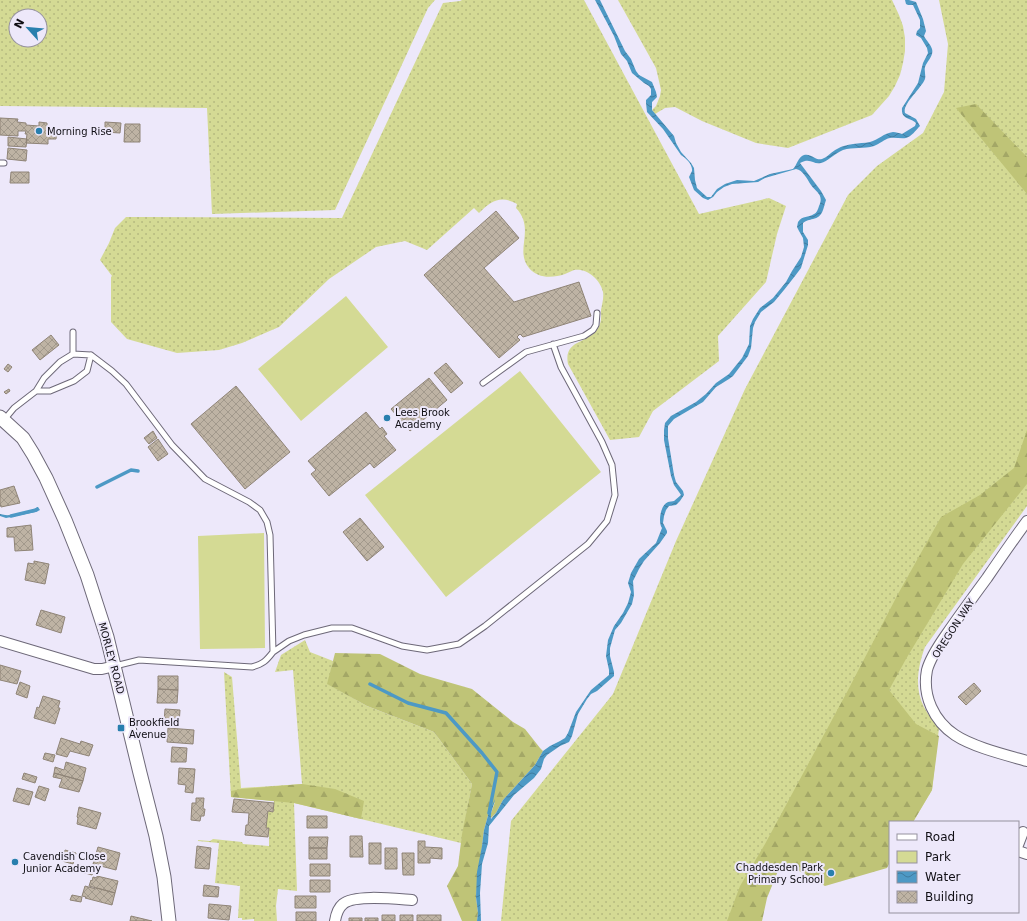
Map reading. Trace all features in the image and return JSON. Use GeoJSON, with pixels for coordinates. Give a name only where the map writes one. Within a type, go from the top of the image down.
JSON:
{"type":"FeatureCollection","features":[{"type":"Feature","properties":{"kind":"street","name":"MORLEY ROAD"},"geometry":{"type":"LineString","coordinates":[[2,419],[23,438],[33,454],[46,478],[87,574],[115,666],[156,836],[164,877],[168,921]]}},
{"type":"Feature","properties":{"kind":"street","name":"OREGON WAY"},"geometry":{"type":"LineString","coordinates":[[1027,521],[938,646],[928,668],[926,687],[931,708],[935,716],[941,724],[957,736],[985,748],[1027,761]]}},
{"type":"Feature","properties":{"kind":"street"},"geometry":{"type":"LineString","coordinates":[[0,641],[94,669],[115,666]]}},
{"type":"Feature","properties":{"kind":"street"},"geometry":{"type":"LineString","coordinates":[[1019,842],[1023,832]]}},
{"type":"Feature","properties":{"kind":"street"},"geometry":{"type":"LineString","coordinates":[[335,921],[342,904],[352,899],[373,898],[412,900]]}},
{"type":"Feature","properties":{"kind":"lane"},"geometry":{"type":"LineString","coordinates":[[483,383],[526,352],[584,336],[589,333],[596,325],[598,313]]}},
{"type":"Feature","properties":{"kind":"lane"},"geometry":{"type":"LineString","coordinates":[[73,332],[74,354]]}},
{"type":"Feature","properties":{"kind":"lane"},"geometry":{"type":"LineString","coordinates":[[115,666],[139,660],[252,667],[266,661],[273,652],[290,641],[304,635],[332,628],[352,628],[402,646],[427,650],[459,644],[486,626],[588,544],[607,521],[615,495],[612,465],[602,442],[562,367],[553,344]]}},
{"type":"Feature","properties":{"kind":"lane"},"geometry":{"type":"LineString","coordinates":[[2,419],[36,391],[44,378],[60,362],[74,354],[91,356],[112,371],[126,384],[172,445],[205,479],[249,502],[264,516],[270,535],[273,652]]}},
{"type":"Feature","properties":{"kind":"lane"},"geometry":{"type":"LineString","coordinates":[[36,391],[50,391],[74,381],[87,371],[91,356]]}},
{"type":"Feature","properties":{"kind":"green space"},"geometry":{"type":"Polygon","coordinates":[[[0,0],[435,0],[428,8],[335,210],[212,214],[207,108],[0,106],[0,0]]]}},
{"type":"Feature","properties":{"kind":"green space"},"geometry":{"type":"Polygon","coordinates":[[[462,0],[584,0],[699,214],[769,198],[786,206],[777,234],[766,282],[718,336],[719,361],[653,411],[639,437],[610,440],[568,364],[567,356],[569,350],[573,346],[589,337],[599,326],[601,321],[603,296],[601,287],[592,275],[584,271],[574,270],[566,274],[551,277],[541,276],[533,272],[525,261],[523,254],[525,231],[522,216],[516,208],[517,204],[501,199],[488,205],[479,213],[474,208],[427,250],[405,241],[376,247],[329,279],[279,327],[242,343],[219,350],[177,353],[127,339],[111,322],[112,276],[100,260],[115,228],[126,217],[342,218],[443,3],[462,0]]]}},
{"type":"Feature","properties":{"kind":"green space"},"geometry":{"type":"Polygon","coordinates":[[[618,0],[892,0],[903,26],[905,51],[903,63],[895,86],[889,96],[872,115],[788,148],[756,143],[702,121],[675,107],[665,108],[655,114],[652,110],[656,106],[661,90],[656,68],[618,0]]]}},
{"type":"Feature","properties":{"kind":"green space"},"geometry":{"type":"Polygon","coordinates":[[[939,0],[1027,0],[1027,506],[925,647],[919,669],[919,692],[926,710],[939,728],[932,790],[914,821],[889,822],[803,814],[752,921],[501,921],[511,821],[613,694],[676,541],[745,389],[848,195],[877,166],[923,133],[944,92],[948,44],[939,0]]]}},
{"type":"Feature","properties":{"kind":"green space"},"geometry":{"type":"Polygon","coordinates":[[[976,104],[1027,157],[1027,194],[956,108],[976,104]]]}},
{"type":"Feature","properties":{"kind":"green space"},"geometry":{"type":"Polygon","coordinates":[[[346,296],[388,347],[301,421],[258,369],[346,296]]]}},
{"type":"Feature","properties":{"kind":"green space"},"geometry":{"type":"Polygon","coordinates":[[[520,371],[601,472],[446,597],[365,495],[520,371]]]}},
{"type":"Feature","properties":{"kind":"green space"},"geometry":{"type":"Polygon","coordinates":[[[1027,430],[1027,484],[963,564],[889,690],[916,724],[939,736],[932,790],[914,821],[889,821],[889,864],[887,868],[825,886],[782,861],[767,898],[762,921],[727,921],[740,886],[765,844],[898,594],[941,517],[980,495],[1014,468],[1027,430]]]}},
{"type":"Feature","properties":{"kind":"green space"},"geometry":{"type":"Polygon","coordinates":[[[264,533],[265,648],[200,649],[198,536],[264,533]]]}},
{"type":"Feature","properties":{"kind":"green space"},"geometry":{"type":"Polygon","coordinates":[[[305,640],[310,652],[333,661],[328,684],[367,706],[434,732],[472,784],[461,843],[294,803],[297,891],[278,889],[276,906],[277,921],[254,921],[254,919],[242,920],[242,918],[238,918],[240,886],[215,883],[219,843],[198,840],[210,841],[213,839],[242,842],[243,844],[269,846],[269,828],[266,828],[268,811],[273,812],[274,801],[231,797],[224,672],[232,677],[241,788],[302,784],[293,670],[275,672],[281,655],[305,640]]]}},
{"type":"Feature","properties":{"kind":"green space"},"geometry":{"type":"Polygon","coordinates":[[[335,653],[380,654],[420,674],[472,689],[513,722],[525,729],[543,751],[535,765],[503,800],[496,813],[490,819],[495,802],[489,812],[484,830],[476,897],[478,913],[477,921],[462,921],[447,886],[458,866],[462,834],[472,784],[434,732],[367,706],[327,684],[335,653]]]}},
{"type":"Feature","properties":{"kind":"green space"},"geometry":{"type":"Polygon","coordinates":[[[302,784],[335,789],[364,801],[361,819],[294,803],[231,797],[231,791],[241,789],[302,784]]]}},
{"type":"Feature","properties":{"kind":"water"},"geometry":{"type":"Polygon","coordinates":[[[595,0],[600,0],[636,71],[639,75],[652,82],[657,97],[652,102],[652,110],[674,136],[681,152],[694,168],[697,188],[707,197],[711,197],[717,189],[725,184],[737,180],[754,181],[770,174],[793,169],[800,157],[804,155],[822,159],[841,147],[870,142],[894,132],[902,134],[915,126],[916,123],[914,121],[903,115],[902,108],[918,83],[923,63],[928,53],[927,48],[921,38],[916,35],[920,28],[920,20],[913,5],[906,4],[905,0],[916,2],[926,31],[924,36],[931,46],[932,52],[925,67],[925,79],[906,105],[905,109],[905,113],[916,119],[920,126],[912,135],[906,138],[888,139],[870,147],[843,150],[821,163],[804,161],[800,163],[826,200],[819,216],[803,223],[803,232],[808,240],[808,245],[801,268],[774,302],[761,312],[753,328],[751,348],[748,356],[733,376],[716,387],[703,402],[674,419],[668,426],[668,438],[674,475],[676,482],[683,491],[684,495],[676,505],[669,506],[666,510],[663,523],[667,533],[644,561],[633,581],[634,595],[632,604],[615,630],[610,648],[614,676],[597,691],[591,694],[587,699],[578,714],[569,742],[547,755],[541,769],[534,778],[514,795],[489,826],[488,843],[482,864],[480,893],[481,921],[477,921],[477,872],[484,830],[489,812],[495,799],[491,819],[503,800],[535,765],[543,751],[565,738],[576,712],[591,690],[609,675],[606,656],[608,640],[614,626],[628,603],[631,592],[628,583],[631,573],[639,559],[656,543],[662,528],[660,518],[663,507],[668,502],[674,501],[681,495],[674,485],[671,476],[664,440],[665,423],[671,416],[696,402],[706,394],[716,383],[729,374],[742,358],[749,344],[750,326],[753,319],[760,308],[773,298],[786,282],[801,257],[804,247],[803,238],[797,227],[798,222],[802,218],[816,213],[821,199],[819,194],[803,173],[796,169],[765,178],[758,182],[732,184],[724,187],[708,200],[703,198],[694,190],[689,177],[692,171],[690,164],[681,155],[663,129],[647,112],[646,100],[651,95],[651,89],[632,73],[627,61],[621,54],[614,36],[595,0]]]}},
{"type":"Feature","properties":{"kind":"water"},"geometry":{"type":"Polygon","coordinates":[[[37,507],[40,510],[36,512],[6,518],[0,516],[0,514],[25,514],[37,507]]]}},
{"type":"Feature","properties":{"kind":"building","name":"Morning Rise"},"geometry":{"type":"Polygon","coordinates":[[[0,118],[18,119],[17,122],[26,123],[26,125],[39,126],[39,122],[47,123],[47,127],[49,127],[49,129],[57,130],[56,139],[48,139],[48,144],[26,143],[26,131],[18,131],[18,136],[0,135],[0,118]]]}},
{"type":"Feature","properties":{"kind":"building"},"geometry":{"type":"Polygon","coordinates":[[[105,122],[121,123],[120,133],[105,132],[105,122]]]}},
{"type":"Feature","properties":{"kind":"building"},"geometry":{"type":"Polygon","coordinates":[[[125,124],[140,124],[140,142],[124,142],[125,124]]]}},
{"type":"Feature","properties":{"kind":"building"},"geometry":{"type":"Polygon","coordinates":[[[8,137],[27,139],[26,147],[8,146],[8,137]]]}},
{"type":"Feature","properties":{"kind":"building"},"geometry":{"type":"Polygon","coordinates":[[[8,148],[27,150],[26,161],[7,159],[8,148]]]}},
{"type":"Feature","properties":{"kind":"building"},"geometry":{"type":"Polygon","coordinates":[[[11,172],[29,172],[29,183],[10,183],[11,172]]]}},
{"type":"Feature","properties":{"kind":"building"},"geometry":{"type":"Polygon","coordinates":[[[496,211],[519,238],[484,268],[514,302],[579,282],[591,316],[523,337],[520,334],[517,337],[520,340],[499,358],[424,275],[496,211]]]}},
{"type":"Feature","properties":{"kind":"building"},"geometry":{"type":"Polygon","coordinates":[[[51,335],[59,345],[40,360],[32,350],[51,335]]]}},
{"type":"Feature","properties":{"kind":"building"},"geometry":{"type":"Polygon","coordinates":[[[446,363],[463,383],[451,393],[434,373],[446,363]]]}},
{"type":"Feature","properties":{"kind":"building"},"geometry":{"type":"Polygon","coordinates":[[[8,364],[12,367],[8,372],[4,369],[8,364]]]}},
{"type":"Feature","properties":{"kind":"building"},"geometry":{"type":"Polygon","coordinates":[[[429,378],[447,400],[410,431],[391,409],[429,378]]]}},
{"type":"Feature","properties":{"kind":"building"},"geometry":{"type":"Polygon","coordinates":[[[236,386],[290,452],[245,489],[191,424],[236,386]]]}},
{"type":"Feature","properties":{"kind":"building"},"geometry":{"type":"Polygon","coordinates":[[[9,389],[10,391],[6,394],[4,392],[9,389]]]}},
{"type":"Feature","properties":{"kind":"building"},"geometry":{"type":"Polygon","coordinates":[[[366,412],[380,429],[382,427],[387,434],[384,436],[396,450],[374,468],[370,463],[329,496],[311,474],[316,470],[308,461],[366,412]]]}},
{"type":"Feature","properties":{"kind":"building"},"geometry":{"type":"Polygon","coordinates":[[[153,431],[157,438],[149,444],[144,438],[153,431]]]}},
{"type":"Feature","properties":{"kind":"building"},"geometry":{"type":"Polygon","coordinates":[[[158,439],[168,454],[158,461],[148,447],[158,439]]]}},
{"type":"Feature","properties":{"kind":"building"},"geometry":{"type":"Polygon","coordinates":[[[14,486],[20,503],[1,507],[0,490],[14,486]]]}},
{"type":"Feature","properties":{"kind":"building"},"geometry":{"type":"Polygon","coordinates":[[[360,518],[384,547],[367,561],[343,532],[360,518]]]}},
{"type":"Feature","properties":{"kind":"building"},"geometry":{"type":"Polygon","coordinates":[[[31,525],[33,550],[15,551],[14,537],[7,537],[7,528],[31,525]]]}},
{"type":"Feature","properties":{"kind":"building"},"geometry":{"type":"Polygon","coordinates":[[[34,561],[49,564],[45,584],[25,580],[28,563],[34,564],[34,561]]]}},
{"type":"Feature","properties":{"kind":"building"},"geometry":{"type":"Polygon","coordinates":[[[41,610],[65,617],[61,633],[36,625],[41,610]]]}},
{"type":"Feature","properties":{"kind":"building"},"geometry":{"type":"Polygon","coordinates":[[[0,665],[21,671],[17,684],[0,680],[0,665]]]}},
{"type":"Feature","properties":{"kind":"building"},"geometry":{"type":"Polygon","coordinates":[[[158,676],[178,676],[178,690],[158,689],[158,676]]]}},
{"type":"Feature","properties":{"kind":"building"},"geometry":{"type":"Polygon","coordinates":[[[20,682],[30,686],[27,698],[16,694],[20,682]]]}},
{"type":"Feature","properties":{"kind":"building"},"geometry":{"type":"Polygon","coordinates":[[[974,683],[981,691],[966,705],[958,697],[974,683]]]}},
{"type":"Feature","properties":{"kind":"building"},"geometry":{"type":"Polygon","coordinates":[[[158,689],[178,690],[177,703],[157,703],[158,689]]]}},
{"type":"Feature","properties":{"kind":"building"},"geometry":{"type":"Polygon","coordinates":[[[43,696],[60,701],[58,708],[60,708],[55,724],[34,718],[37,707],[39,708],[43,696]]]}},
{"type":"Feature","properties":{"kind":"building"},"geometry":{"type":"Polygon","coordinates":[[[165,709],[180,710],[179,724],[164,723],[165,709]]]}},
{"type":"Feature","properties":{"kind":"building"},"geometry":{"type":"Polygon","coordinates":[[[168,728],[194,730],[193,744],[167,742],[168,728]]]}},
{"type":"Feature","properties":{"kind":"building"},"geometry":{"type":"Polygon","coordinates":[[[61,738],[80,744],[81,741],[93,745],[89,756],[70,751],[67,757],[56,754],[61,738]]]}},
{"type":"Feature","properties":{"kind":"building"},"geometry":{"type":"Polygon","coordinates":[[[172,747],[187,748],[186,762],[171,762],[172,747]]]}},
{"type":"Feature","properties":{"kind":"building"},"geometry":{"type":"Polygon","coordinates":[[[45,753],[55,755],[53,762],[43,759],[45,753]]]}},
{"type":"Feature","properties":{"kind":"building"},"geometry":{"type":"Polygon","coordinates":[[[66,762],[86,768],[83,781],[54,773],[55,767],[64,770],[66,762]]]}},
{"type":"Feature","properties":{"kind":"building"},"geometry":{"type":"Polygon","coordinates":[[[179,768],[195,769],[193,793],[185,792],[186,785],[178,784],[179,768]]]}},
{"type":"Feature","properties":{"kind":"building"},"geometry":{"type":"Polygon","coordinates":[[[24,773],[37,777],[35,783],[22,779],[24,773]]]}},
{"type":"Feature","properties":{"kind":"building"},"geometry":{"type":"Polygon","coordinates":[[[54,773],[83,781],[79,792],[59,787],[62,779],[53,777],[54,773]]]}},
{"type":"Feature","properties":{"kind":"building"},"geometry":{"type":"Polygon","coordinates":[[[39,786],[49,789],[45,801],[35,797],[39,786]]]}},
{"type":"Feature","properties":{"kind":"building"},"geometry":{"type":"Polygon","coordinates":[[[17,788],[33,792],[29,805],[13,801],[17,788]]]}},
{"type":"Feature","properties":{"kind":"building"},"geometry":{"type":"Polygon","coordinates":[[[196,798],[204,798],[204,816],[201,816],[200,821],[191,820],[192,803],[196,803],[196,798]]]}},
{"type":"Feature","properties":{"kind":"building"},"geometry":{"type":"Polygon","coordinates":[[[234,799],[274,803],[273,812],[268,811],[266,828],[269,828],[268,837],[245,835],[249,813],[232,812],[234,799]]]}},
{"type":"Feature","properties":{"kind":"building"},"geometry":{"type":"Polygon","coordinates":[[[79,807],[101,813],[96,829],[77,824],[79,807]]]}},
{"type":"Feature","properties":{"kind":"building"},"geometry":{"type":"Polygon","coordinates":[[[307,816],[327,816],[327,828],[307,828],[307,816]]]}},
{"type":"Feature","properties":{"kind":"building"},"geometry":{"type":"Polygon","coordinates":[[[350,836],[362,836],[363,857],[350,857],[350,836]]]}},
{"type":"Feature","properties":{"kind":"building"},"geometry":{"type":"Polygon","coordinates":[[[309,837],[328,837],[327,848],[309,848],[309,837]]]}},
{"type":"Feature","properties":{"kind":"building"},"geometry":{"type":"Polygon","coordinates":[[[418,841],[425,841],[425,847],[442,848],[442,859],[430,858],[430,863],[418,863],[418,841]]]}},
{"type":"Feature","properties":{"kind":"building"},"geometry":{"type":"Polygon","coordinates":[[[369,843],[381,843],[381,864],[369,864],[369,843]]]}},
{"type":"Feature","properties":{"kind":"building"},"geometry":{"type":"Polygon","coordinates":[[[197,846],[211,848],[209,869],[195,868],[197,846]]]}},
{"type":"Feature","properties":{"kind":"building"},"geometry":{"type":"Polygon","coordinates":[[[98,847],[120,853],[116,870],[93,864],[98,847]]]}},
{"type":"Feature","properties":{"kind":"building"},"geometry":{"type":"Polygon","coordinates":[[[309,848],[327,848],[327,859],[309,859],[309,848]]]}},
{"type":"Feature","properties":{"kind":"building"},"geometry":{"type":"Polygon","coordinates":[[[385,848],[397,848],[397,869],[385,869],[385,848]]]}},
{"type":"Feature","properties":{"kind":"building"},"geometry":{"type":"Polygon","coordinates":[[[65,850],[76,853],[73,864],[62,861],[65,850]]]}},
{"type":"Feature","properties":{"kind":"building"},"geometry":{"type":"Polygon","coordinates":[[[402,853],[414,853],[414,875],[403,875],[402,853]]]}},
{"type":"Feature","properties":{"kind":"building"},"geometry":{"type":"Polygon","coordinates":[[[310,864],[330,864],[330,876],[310,876],[310,864]]]}},
{"type":"Feature","properties":{"kind":"building"},"geometry":{"type":"Polygon","coordinates":[[[83,867],[94,870],[92,875],[82,872],[83,867]]]}},
{"type":"Feature","properties":{"kind":"building"},"geometry":{"type":"Polygon","coordinates":[[[97,876],[118,881],[115,893],[89,886],[93,877],[97,878],[97,876]]]}},
{"type":"Feature","properties":{"kind":"building"},"geometry":{"type":"Polygon","coordinates":[[[310,880],[330,880],[330,892],[310,892],[310,880]]]}},
{"type":"Feature","properties":{"kind":"building"},"geometry":{"type":"Polygon","coordinates":[[[204,885],[219,887],[218,897],[203,896],[204,885]]]}},
{"type":"Feature","properties":{"kind":"building"},"geometry":{"type":"Polygon","coordinates":[[[85,886],[115,893],[112,905],[82,896],[85,886]]]}},
{"type":"Feature","properties":{"kind":"building"},"geometry":{"type":"Polygon","coordinates":[[[72,895],[82,897],[81,902],[70,900],[72,895]]]}},
{"type":"Feature","properties":{"kind":"building"},"geometry":{"type":"Polygon","coordinates":[[[295,896],[316,896],[316,908],[295,908],[295,896]]]}},
{"type":"Feature","properties":{"kind":"building"},"geometry":{"type":"Polygon","coordinates":[[[209,904],[231,906],[229,920],[208,918],[209,904]]]}},
{"type":"Feature","properties":{"kind":"building"},"geometry":{"type":"Polygon","coordinates":[[[296,912],[316,912],[316,921],[296,921],[296,912]]]}},
{"type":"Feature","properties":{"kind":"building"},"geometry":{"type":"Polygon","coordinates":[[[382,915],[395,915],[395,921],[382,921],[382,915]]]}},
{"type":"Feature","properties":{"kind":"building"},"geometry":{"type":"Polygon","coordinates":[[[400,915],[413,915],[413,921],[400,921],[400,915]]]}},
{"type":"Feature","properties":{"kind":"building"},"geometry":{"type":"Polygon","coordinates":[[[417,915],[441,915],[441,921],[417,921],[417,915]]]}},
{"type":"Feature","properties":{"kind":"building"},"geometry":{"type":"Polygon","coordinates":[[[131,916],[152,921],[130,921],[131,916]]]}},
{"type":"Feature","properties":{"kind":"building"},"geometry":{"type":"Polygon","coordinates":[[[349,918],[362,918],[362,921],[349,921],[349,918]]]}},
{"type":"Feature","properties":{"kind":"building"},"geometry":{"type":"Polygon","coordinates":[[[365,918],[378,918],[378,921],[365,921],[365,918]]]}},
{"type":"Feature","properties":{"kind":"waterway"},"geometry":{"type":"LineString","coordinates":[[97,487],[131,470],[138,471]]}},
{"type":"Feature","properties":{"kind":"waterway"},"geometry":{"type":"LineString","coordinates":[[11,516],[36,510]]}},
{"type":"Feature","properties":{"kind":"waterway"},"geometry":{"type":"LineString","coordinates":[[370,684],[408,703],[446,713],[497,772],[489,813]]}},
{"type":"Feature","properties":{"kind":"place","name":"Morning Rise"},"geometry":{"type":"Point","coordinates":[39,131]}},
{"type":"Feature","properties":{"kind":"place","name":"Lees Brook Academy"},"geometry":{"type":"Point","coordinates":[387,418]}},
{"type":"Feature","properties":{"kind":"place","name":"Brookfield Avenue"},"geometry":{"type":"Point","coordinates":[121,728]}},
{"type":"Feature","properties":{"kind":"place","name":"Cavendish Close Junior Academy"},"geometry":{"type":"Point","coordinates":[15,862]}},
{"type":"Feature","properties":{"kind":"place","name":"Chaddesden Park Primary School"},"geometry":{"type":"Point","coordinates":[831,873]}}]}
